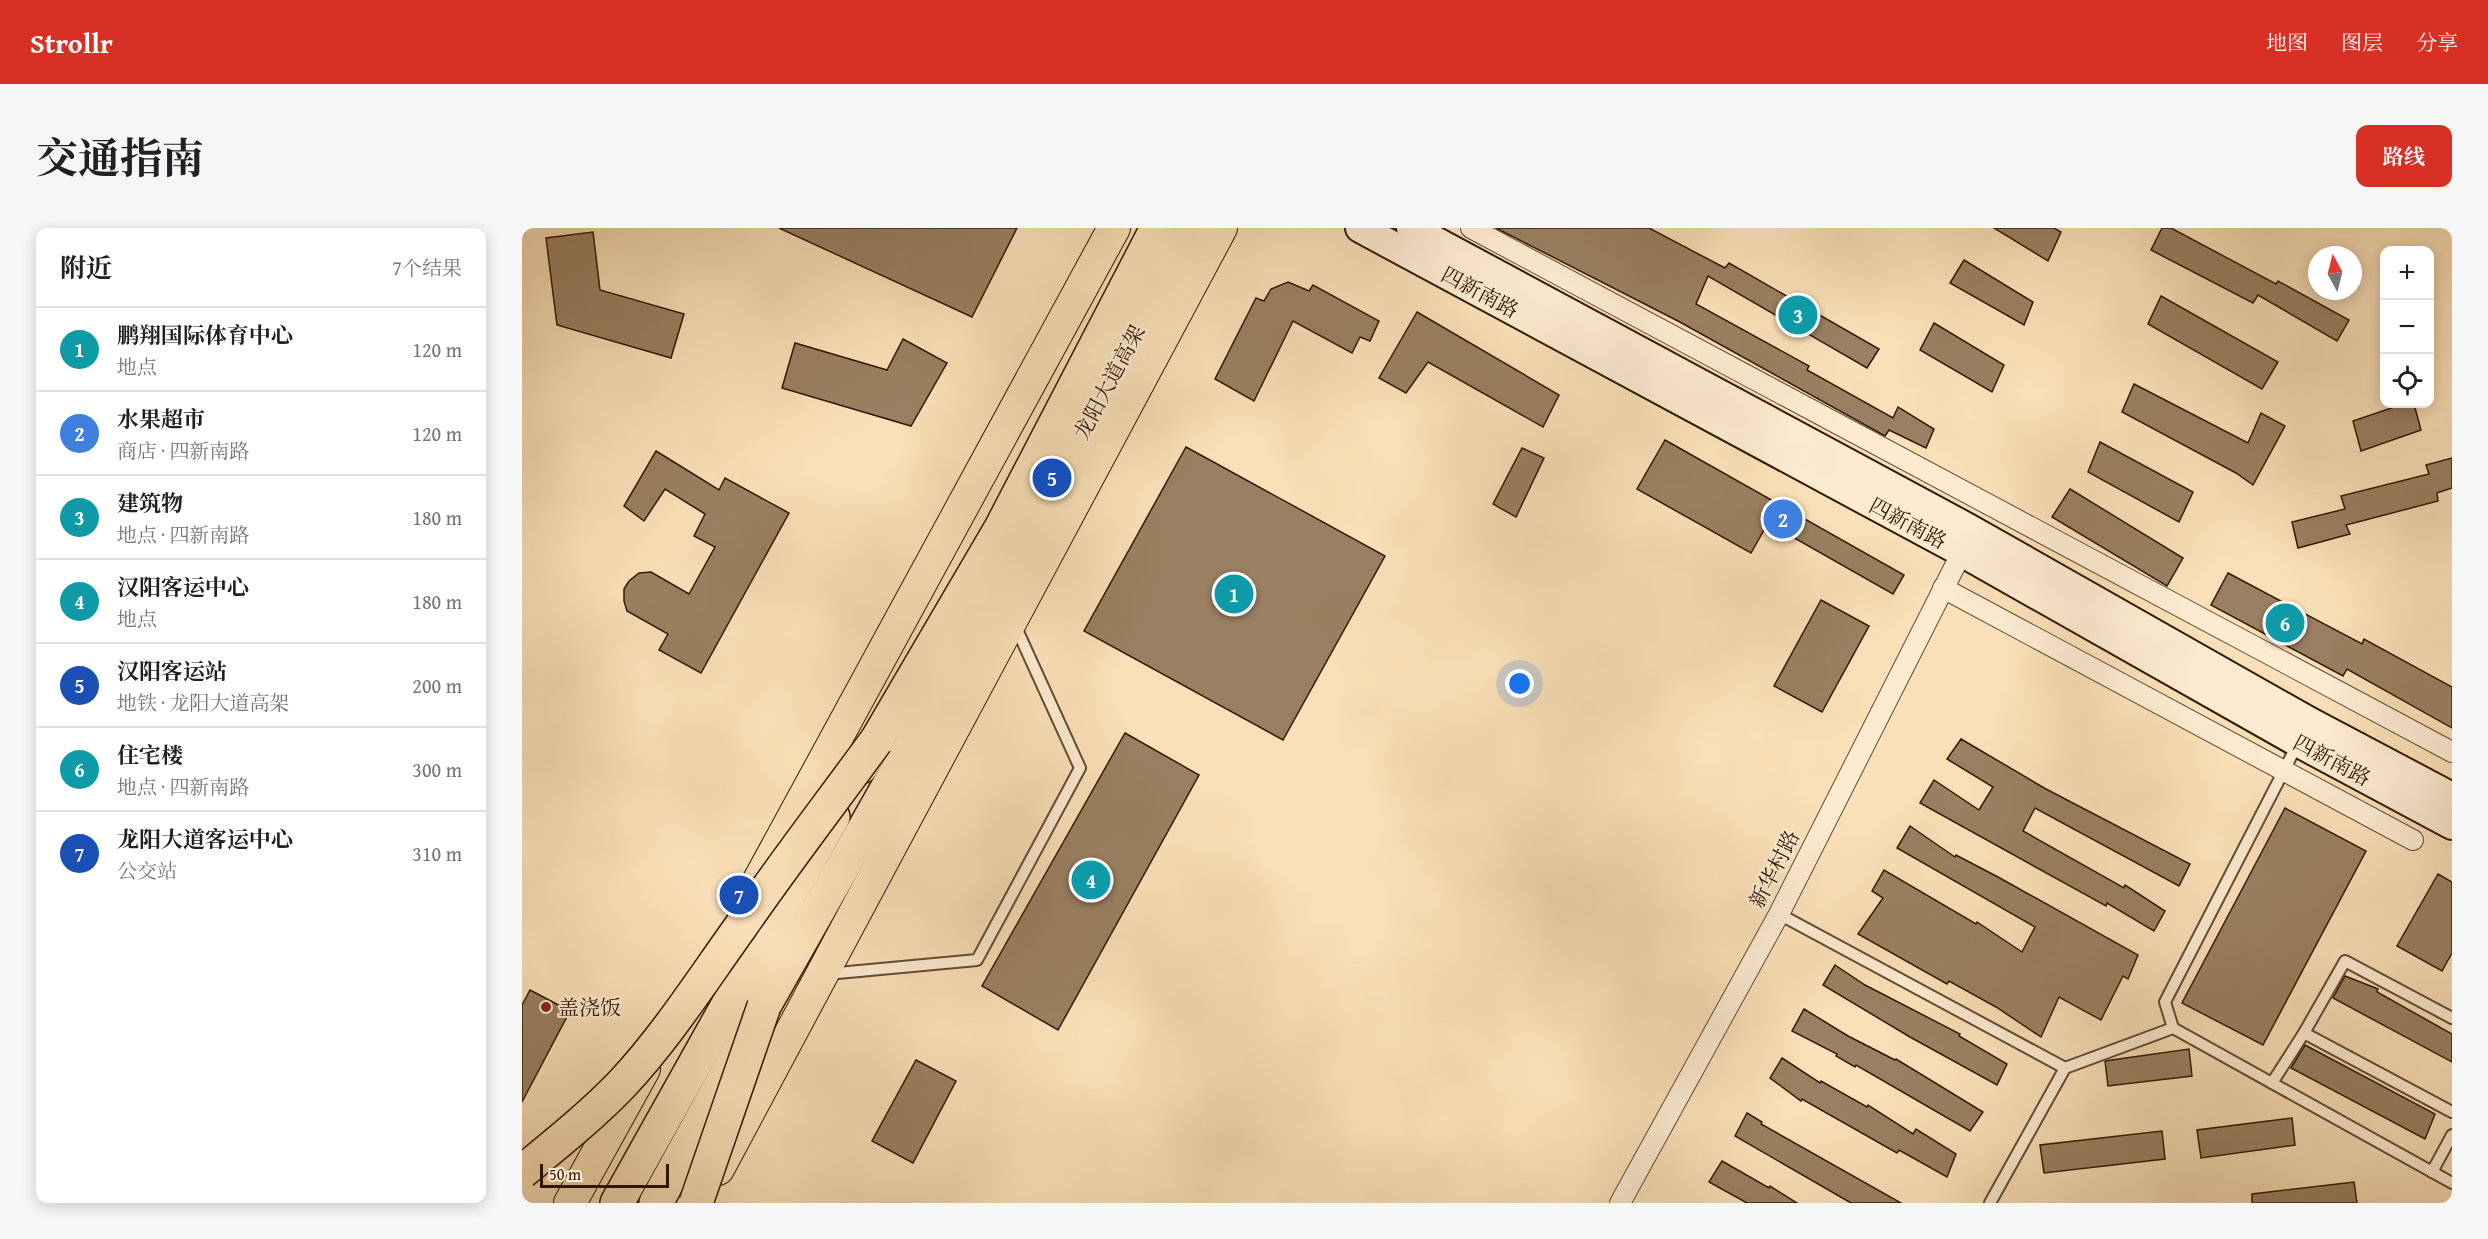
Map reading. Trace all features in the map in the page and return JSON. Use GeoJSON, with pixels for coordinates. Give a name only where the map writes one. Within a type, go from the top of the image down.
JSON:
{"type":"FeatureCollection","features":[{"type":"Feature","properties":{"kind":"highway","name":"龙阳大道高架"},"geometry":{"type":"LineString","coordinates":[[1014,532],[1157,228]]}},
{"type":"Feature","properties":{"kind":"highway","name":"龙阳大道高架"},"geometry":{"type":"LineString","coordinates":[[1014,532],[1190,228]]}},
{"type":"Feature","properties":{"kind":"highway"},"geometry":{"type":"LineString","coordinates":[[522,1172],[583,1122],[621,1084],[695,994],[738,930],[876,741],[1014,532]]}},
{"type":"Feature","properties":{"kind":"highway"},"geometry":{"type":"LineString","coordinates":[[656,1203],[764,1006],[1014,532]]}},
{"type":"Feature","properties":{"kind":"highway"},"geometry":{"type":"LineString","coordinates":[[618,1203],[876,741]]}},
{"type":"Feature","properties":{"kind":"highway"},"geometry":{"type":"LineString","coordinates":[[698,1203],[764,1006]]}},
{"type":"Feature","properties":{"kind":"main road"},"geometry":{"type":"LineString","coordinates":[[570,1203],[637,1080],[717,959],[1114,228]]}},
{"type":"Feature","properties":{"kind":"main road"},"geometry":{"type":"LineString","coordinates":[[698,1203],[1221,228]]}},
{"type":"Feature","properties":{"kind":"main road","name":"四新南路"},"geometry":{"type":"LineString","coordinates":[[1360,228],[1962,552],[2299,743],[2452,825]]}},
{"type":"Feature","properties":{"kind":"main road","name":"四新南路"},"geometry":{"type":"LineString","coordinates":[[1411,228],[1968,528],[2300,716],[2452,797]]}},
{"type":"Feature","properties":{"kind":"street"},"geometry":{"type":"LineString","coordinates":[[1471,228],[2452,752]]}},
{"type":"Feature","properties":{"kind":"street","name":"新华村路"},"geometry":{"type":"LineString","coordinates":[[1620,1203],[1779,914],[1962,552]]}},
{"type":"Feature","properties":{"kind":"street"},"geometry":{"type":"LineString","coordinates":[[1943,588],[2413,840]]}},
{"type":"Feature","properties":{"kind":"lane"},"geometry":{"type":"LineString","coordinates":[[821,975],[977,960],[1064,798],[1080,768],[1012,618]]}},
{"type":"Feature","properties":{"kind":"lane"},"geometry":{"type":"LineString","coordinates":[[2299,743],[2165,1002],[2173,1028],[2452,1183]]}},
{"type":"Feature","properties":{"kind":"lane"},"geometry":{"type":"LineString","coordinates":[[1779,914],[2065,1068]]}},
{"type":"Feature","properties":{"kind":"lane"},"geometry":{"type":"LineString","coordinates":[[2272,1083],[2345,961],[2452,1018]]}},
{"type":"Feature","properties":{"kind":"lane"},"geometry":{"type":"LineString","coordinates":[[1990,1203],[2065,1068],[2173,1028]]}},
{"type":"Feature","properties":{"kind":"lane"},"geometry":{"type":"LineString","coordinates":[[2304,1033],[2452,1112]]}},
{"type":"Feature","properties":{"kind":"lane"},"geometry":{"type":"LineString","coordinates":[[2432,1172],[2452,1135]]}},
{"type":"Feature","properties":{"kind":"building"},"geometry":{"type":"Polygon","coordinates":[[[779,228],[1017,228],[972,317],[779,228]]]}},
{"type":"Feature","properties":{"kind":"building"},"geometry":{"type":"Polygon","coordinates":[[[1496,228],[1649,228],[1725,268],[1729,263],[1879,349],[1867,368],[1708,276],[1696,304],[1809,366],[1807,370],[1893,418],[1898,407],[1934,429],[1926,448],[1889,430],[1885,436],[1678,321],[1496,228]]]}},
{"type":"Feature","properties":{"kind":"building"},"geometry":{"type":"Polygon","coordinates":[[[1994,228],[2054,228],[2061,232],[2048,261],[1994,228]]]}},
{"type":"Feature","properties":{"kind":"building"},"geometry":{"type":"Polygon","coordinates":[[[2162,228],[2171,228],[2276,284],[2278,281],[2308,297],[2308,300],[2313,300],[2349,320],[2337,341],[2258,295],[2253,303],[2151,250],[2162,228]]]}},
{"type":"Feature","properties":{"kind":"building"},"geometry":{"type":"Polygon","coordinates":[[[593,232],[600,290],[684,314],[671,358],[557,325],[546,238],[593,232]]]}},
{"type":"Feature","properties":{"kind":"building"},"geometry":{"type":"Polygon","coordinates":[[[1964,260],[2033,302],[2024,325],[1950,283],[1964,260]]]}},
{"type":"Feature","properties":{"kind":"building"},"geometry":{"type":"Polygon","coordinates":[[[1288,282],[1309,291],[1313,285],[1379,321],[1370,341],[1360,337],[1352,353],[1293,321],[1254,401],[1215,379],[1256,298],[1264,301],[1271,289],[1288,282]]]}},
{"type":"Feature","properties":{"kind":"building"},"geometry":{"type":"Polygon","coordinates":[[[2161,296],[2278,362],[2262,389],[2148,324],[2161,296]]]}},
{"type":"Feature","properties":{"kind":"building"},"geometry":{"type":"Polygon","coordinates":[[[1417,312],[1559,395],[1543,427],[1428,362],[1406,393],[1379,378],[1417,312]]]}},
{"type":"Feature","properties":{"kind":"building"},"geometry":{"type":"Polygon","coordinates":[[[1934,323],[2004,365],[1992,392],[1920,350],[1934,323]]]}},
{"type":"Feature","properties":{"kind":"building"},"geometry":{"type":"Polygon","coordinates":[[[903,339],[947,363],[911,426],[782,388],[795,343],[887,370],[903,339]]]}},
{"type":"Feature","properties":{"kind":"building"},"geometry":{"type":"Polygon","coordinates":[[[2134,384],[2248,443],[2261,413],[2285,426],[2253,485],[2236,473],[2122,412],[2134,384]]]}},
{"type":"Feature","properties":{"kind":"building"},"geometry":{"type":"Polygon","coordinates":[[[2391,408],[2415,408],[2421,430],[2361,451],[2353,421],[2391,408]]]}},
{"type":"Feature","properties":{"kind":"building"},"geometry":{"type":"Polygon","coordinates":[[[1665,440],[1904,575],[1893,594],[1768,523],[1751,553],[1637,489],[1665,440]]]}},
{"type":"Feature","properties":{"kind":"building"},"geometry":{"type":"Polygon","coordinates":[[[2100,442],[2193,492],[2179,522],[2088,472],[2100,442]]]}},
{"type":"Feature","properties":{"kind":"building"},"geometry":{"type":"Polygon","coordinates":[[[1186,447],[1385,556],[1283,740],[1084,631],[1186,447]]]}},
{"type":"Feature","properties":{"kind":"building"},"geometry":{"type":"Polygon","coordinates":[[[1522,448],[1544,458],[1516,517],[1493,504],[1522,448]]]}},
{"type":"Feature","properties":{"kind":"building"},"geometry":{"type":"Polygon","coordinates":[[[656,451],[719,490],[725,478],[789,513],[701,673],[659,650],[668,634],[627,611],[624,601],[624,589],[629,581],[639,573],[651,572],[689,594],[715,547],[694,536],[705,514],[665,489],[644,521],[624,506],[656,451]]]}},
{"type":"Feature","properties":{"kind":"building"},"geometry":{"type":"Polygon","coordinates":[[[2452,458],[2452,488],[2437,493],[2438,501],[2346,525],[2350,534],[2298,548],[2292,522],[2345,509],[2341,496],[2429,474],[2426,465],[2452,458]]]}},
{"type":"Feature","properties":{"kind":"building"},"geometry":{"type":"Polygon","coordinates":[[[2070,489],[2183,558],[2167,586],[2052,517],[2070,489]]]}},
{"type":"Feature","properties":{"kind":"building"},"geometry":{"type":"Polygon","coordinates":[[[2228,573],[2362,644],[2364,639],[2452,687],[2452,728],[2347,669],[2343,676],[2211,605],[2228,573]]]}},
{"type":"Feature","properties":{"kind":"building"},"geometry":{"type":"Polygon","coordinates":[[[1821,600],[1869,626],[1822,712],[1774,686],[1821,600]]]}},
{"type":"Feature","properties":{"kind":"building"},"geometry":{"type":"Polygon","coordinates":[[[1125,733],[1199,775],[1058,1030],[982,986],[1125,733]]]}},
{"type":"Feature","properties":{"kind":"building"},"geometry":{"type":"Polygon","coordinates":[[[1961,739],[2046,789],[2190,864],[2179,886],[2035,808],[2023,831],[2124,888],[2125,885],[2165,911],[2154,931],[2107,903],[2106,906],[1920,803],[1934,780],[1979,810],[1993,787],[1947,759],[1961,739]]]}},
{"type":"Feature","properties":{"kind":"building"},"geometry":{"type":"Polygon","coordinates":[[[2285,808],[2366,851],[2263,1045],[2182,1003],[2285,808]]]}},
{"type":"Feature","properties":{"kind":"building"},"geometry":{"type":"Polygon","coordinates":[[[1910,826],[1955,857],[1956,855],[1998,877],[2138,955],[2128,979],[2123,976],[2101,1020],[2059,997],[2041,1037],[1996,1007],[1949,981],[1947,984],[1858,934],[1883,898],[1872,891],[1884,870],[1976,924],[1977,922],[2022,952],[2035,927],[1897,848],[1910,826]]]}},
{"type":"Feature","properties":{"kind":"building"},"geometry":{"type":"Polygon","coordinates":[[[2438,874],[2452,882],[2452,953],[2442,971],[2397,946],[2438,874]]]}},
{"type":"Feature","properties":{"kind":"building"},"geometry":{"type":"Polygon","coordinates":[[[1835,965],[1865,985],[1960,1034],[1959,1036],[2007,1064],[1997,1085],[1823,985],[1835,965]]]}},
{"type":"Feature","properties":{"kind":"building"},"geometry":{"type":"Polygon","coordinates":[[[2345,976],[2378,989],[2377,992],[2452,1034],[2452,1062],[2333,998],[2345,976]]]}},
{"type":"Feature","properties":{"kind":"building"},"geometry":{"type":"Polygon","coordinates":[[[530,990],[570,1011],[522,1102],[522,1005],[530,990]]]}},
{"type":"Feature","properties":{"kind":"building"},"geometry":{"type":"Polygon","coordinates":[[[1804,1009],[1848,1036],[1896,1059],[1983,1112],[1970,1131],[1856,1065],[1855,1067],[1836,1056],[1837,1054],[1792,1031],[1804,1009]]]}},
{"type":"Feature","properties":{"kind":"building"},"geometry":{"type":"Polygon","coordinates":[[[2305,1045],[2435,1114],[2425,1139],[2291,1068],[2305,1045]]]}},
{"type":"Feature","properties":{"kind":"building"},"geometry":{"type":"Polygon","coordinates":[[[2189,1049],[2192,1076],[2108,1086],[2105,1061],[2189,1049]]]}},
{"type":"Feature","properties":{"kind":"building"},"geometry":{"type":"Polygon","coordinates":[[[1782,1058],[1820,1083],[1821,1081],[1867,1107],[1868,1105],[1913,1134],[1916,1129],[1956,1154],[1947,1177],[1899,1150],[1897,1153],[1802,1099],[1801,1101],[1770,1078],[1782,1058]]]}},
{"type":"Feature","properties":{"kind":"building"},"geometry":{"type":"Polygon","coordinates":[[[916,1060],[956,1081],[913,1163],[872,1141],[916,1060]]]}},
{"type":"Feature","properties":{"kind":"building"},"geometry":{"type":"Polygon","coordinates":[[[1747,1113],[1762,1122],[1761,1124],[1901,1203],[1851,1203],[1735,1136],[1747,1113]]]}},
{"type":"Feature","properties":{"kind":"building"},"geometry":{"type":"Polygon","coordinates":[[[2292,1118],[2295,1145],[2201,1158],[2197,1130],[2292,1118]]]}},
{"type":"Feature","properties":{"kind":"building"},"geometry":{"type":"Polygon","coordinates":[[[2162,1131],[2165,1159],[2044,1173],[2040,1145],[2162,1131]]]}},
{"type":"Feature","properties":{"kind":"building"},"geometry":{"type":"Polygon","coordinates":[[[1722,1161],[1797,1203],[1747,1203],[1709,1182],[1722,1161]]]}},
{"type":"Feature","properties":{"kind":"building"},"geometry":{"type":"Polygon","coordinates":[[[2354,1182],[2357,1203],[2252,1203],[2252,1194],[2354,1182]]]}},
{"type":"Feature","properties":{"kind":"place","name":"建筑物"},"geometry":{"type":"Point","coordinates":[1798,315]}},
{"type":"Feature","properties":{"kind":"place","name":"汉阳客运站"},"geometry":{"type":"Point","coordinates":[1052,478]}},
{"type":"Feature","properties":{"kind":"place","name":"水果超市"},"geometry":{"type":"Point","coordinates":[1783,519]}},
{"type":"Feature","properties":{"kind":"place","name":"鹏翔国际体育中心"},"geometry":{"type":"Point","coordinates":[1234,594]}},
{"type":"Feature","properties":{"kind":"place","name":"住宅楼"},"geometry":{"type":"Point","coordinates":[2285,623]}},
{"type":"Feature","properties":{"kind":"place","name":"汉阳客运中心"},"geometry":{"type":"Point","coordinates":[1091,880]}},
{"type":"Feature","properties":{"kind":"place","name":"龙阳大道客运中心"},"geometry":{"type":"Point","coordinates":[739,895]}},
{"type":"Feature","properties":{"kind":"place","name":"盖浇饭"},"geometry":{"type":"Point","coordinates":[546,1007]}}]}
